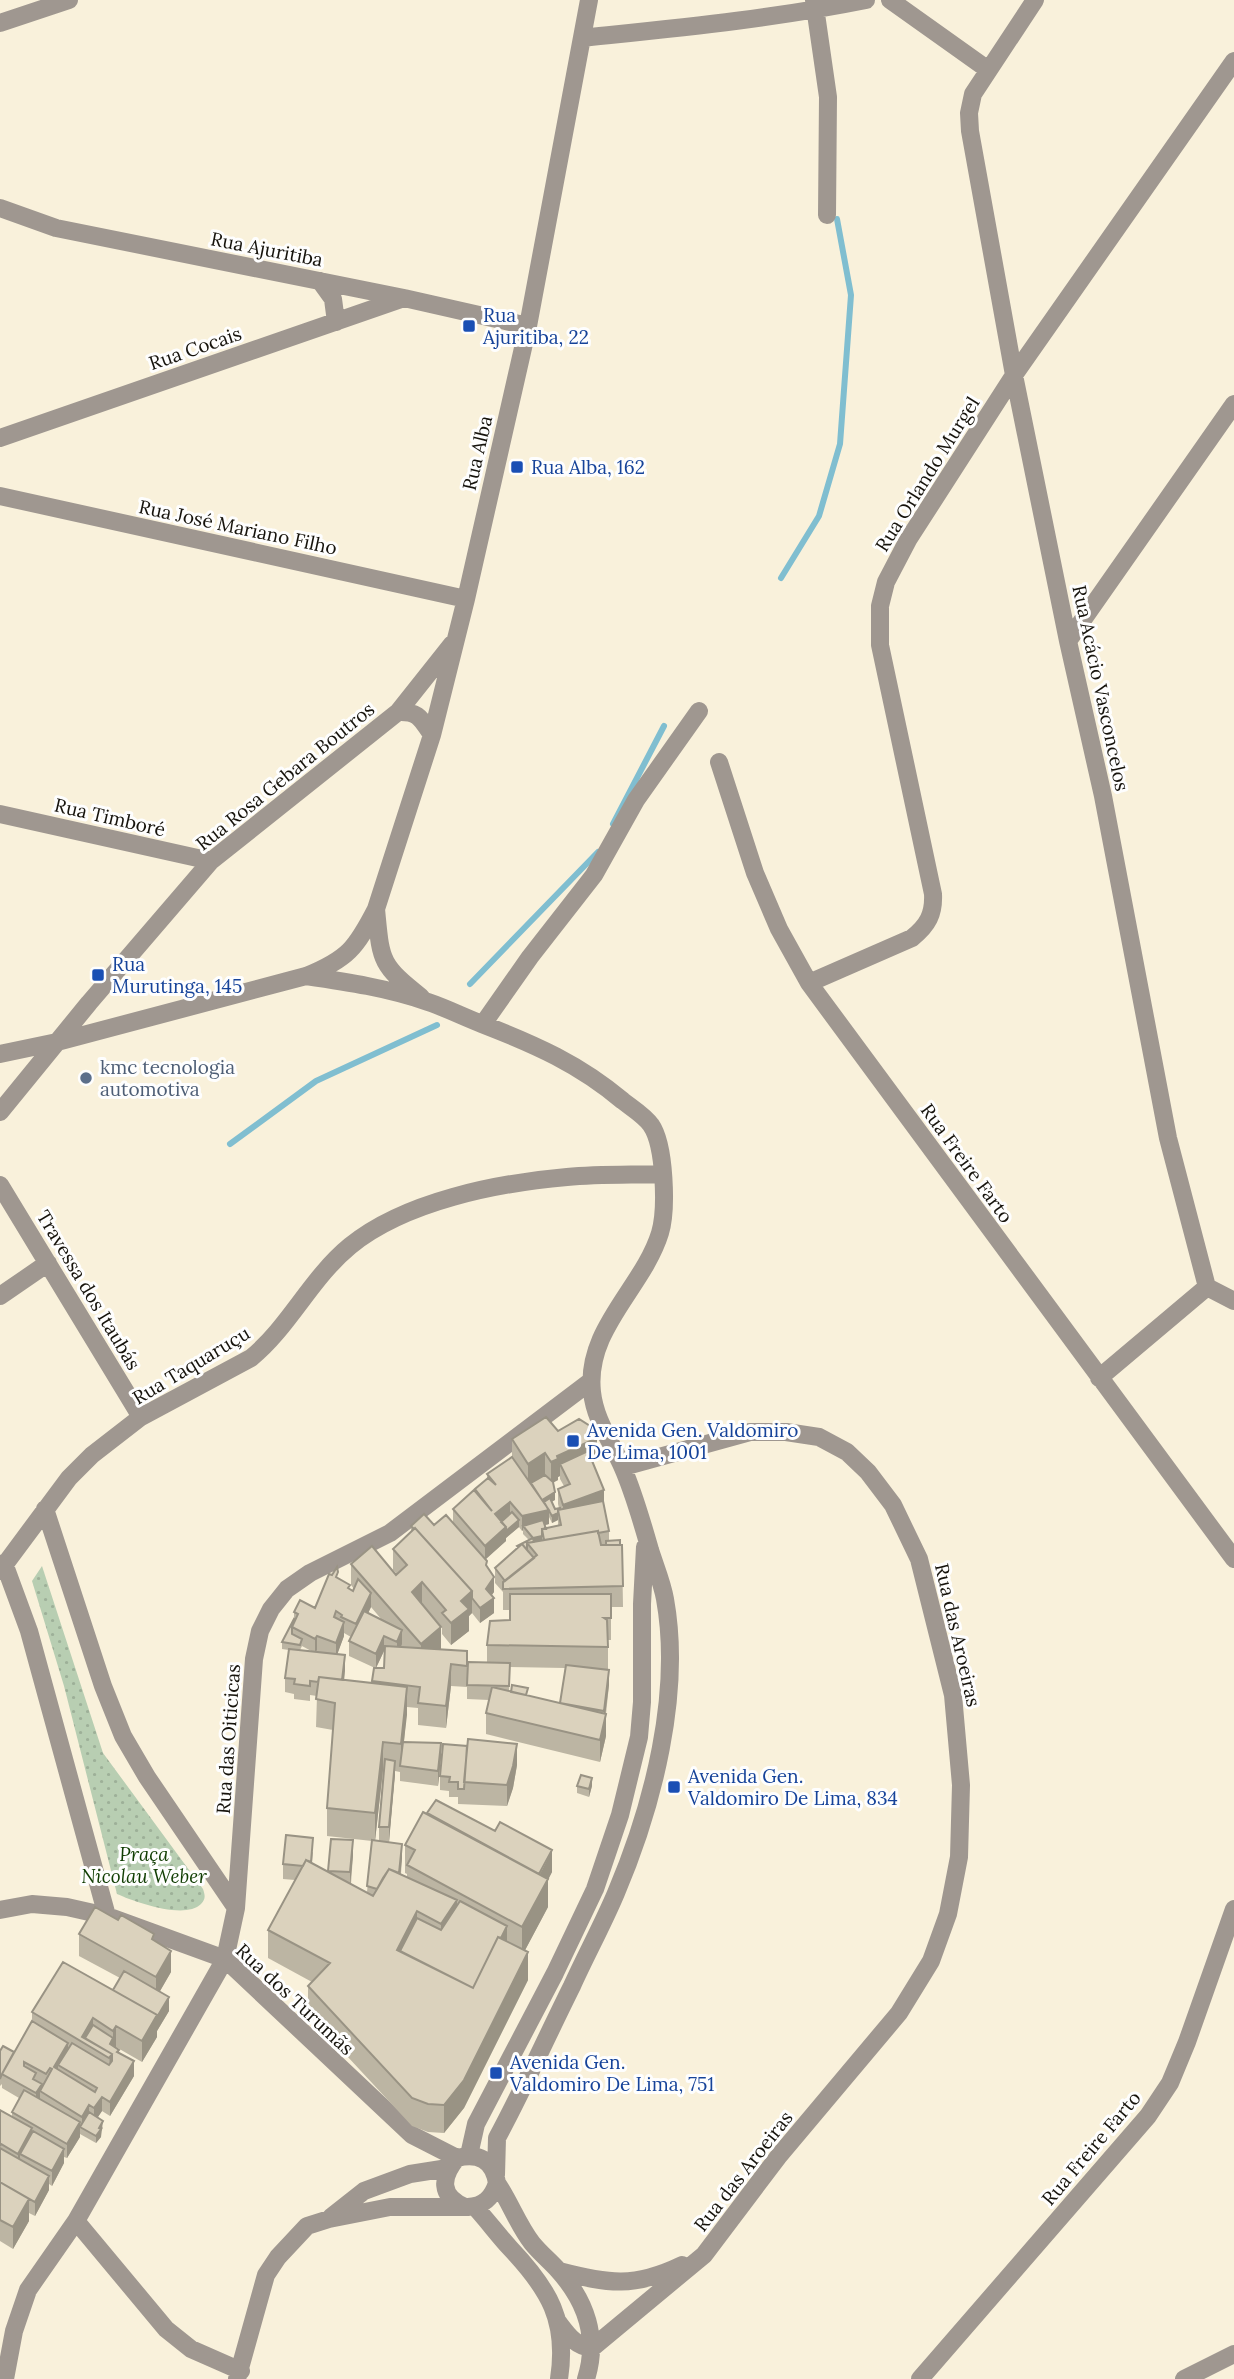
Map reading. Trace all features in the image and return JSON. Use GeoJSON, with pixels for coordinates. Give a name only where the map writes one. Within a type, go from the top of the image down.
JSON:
{"type":"FeatureCollection","features":[{"type":"Feature","properties":{"kind":"street"},"geometry":{"type":"LineString","coordinates":[[0,23],[69,0]]}},
{"type":"Feature","properties":{"kind":"street","name":"Rua Alba"},"geometry":{"type":"LineString","coordinates":[[376,909],[432,736],[466,599],[528,326],[589,0]]}},
{"type":"Feature","properties":{"kind":"street"},"geometry":{"type":"LineString","coordinates":[[582,38],[735,22],[815,5],[866,0]]}},
{"type":"Feature","properties":{"kind":"street"},"geometry":{"type":"LineString","coordinates":[[890,0],[987,69]]}},
{"type":"Feature","properties":{"kind":"street","name":"Rua Acácio Vasconcelos"},"geometry":{"type":"LineString","coordinates":[[1035,0],[972,94],[970,131],[1014,374],[1068,641],[1103,796],[1168,1138],[1207,1287]]}},
{"type":"Feature","properties":{"kind":"street"},"geometry":{"type":"LineString","coordinates":[[815,5],[828,97],[827,215]]}},
{"type":"Feature","properties":{"kind":"street","name":"Rua Orlando Murgel"},"geometry":{"type":"LineString","coordinates":[[809,983],[912,938],[930,919],[933,908],[933,894],[880,645],[880,606],[886,582],[908,540],[1014,374],[1234,61]]}},
{"type":"Feature","properties":{"kind":"street","name":"Rua Ajuritiba"},"geometry":{"type":"LineString","coordinates":[[0,208],[56,228],[404,298],[528,326]]}},
{"type":"Feature","properties":{"kind":"street"},"geometry":{"type":"LineString","coordinates":[[320,281],[333,299],[335,322]]}},
{"type":"Feature","properties":{"kind":"street","name":"Rua Cocais"},"geometry":{"type":"LineString","coordinates":[[0,438],[404,298]]}},
{"type":"Feature","properties":{"kind":"street"},"geometry":{"type":"LineString","coordinates":[[1068,641],[1234,404]]}},
{"type":"Feature","properties":{"kind":"street","name":"Rua José Mariano Filho"},"geometry":{"type":"LineString","coordinates":[[0,496],[466,599]]}},
{"type":"Feature","properties":{"kind":"street","name":"Rua Rosa Gebara Boutros"},"geometry":{"type":"LineString","coordinates":[[1,1109],[211,861],[398,712],[456,638]]}},
{"type":"Feature","properties":{"kind":"street"},"geometry":{"type":"LineString","coordinates":[[398,712],[410,711],[416,715],[432,736]]}},
{"type":"Feature","properties":{"kind":"street"},"geometry":{"type":"LineString","coordinates":[[483,1024],[530,957],[594,875],[636,800],[699,711]]}},
{"type":"Feature","properties":{"kind":"street","name":"Rua Freire Farto"},"geometry":{"type":"LineString","coordinates":[[719,762],[755,873],[779,929],[809,983],[1234,1559]]}},
{"type":"Feature","properties":{"kind":"street","name":"Rua Timboré"},"geometry":{"type":"LineString","coordinates":[[0,814],[211,861]]}},
{"type":"Feature","properties":{"kind":"street"},"geometry":{"type":"LineString","coordinates":[[376,909],[384,961],[399,979],[427,1002]]}},
{"type":"Feature","properties":{"kind":"street"},"geometry":{"type":"LineString","coordinates":[[0,1054],[57,1042],[328,967],[345,957],[358,943],[376,909]]}},
{"type":"Feature","properties":{"kind":"street"},"geometry":{"type":"LineString","coordinates":[[76,2221],[166,2329],[191,2349],[239,2375],[266,2275],[278,2257],[307,2226],[390,2207],[470,2207],[488,2200],[496,2179],[497,2138],[616,1893],[642,1825],[657,1765],[666,1707],[670,1652],[665,1598],[622,1467],[598,1422],[591,1381],[593,1361],[603,1334],[617,1308],[651,1259],[662,1228],[663,1174],[659,1146],[652,1125],[601,1083],[569,1061],[427,1002],[367,985],[306,975]]}},
{"type":"Feature","properties":{"kind":"street"},"geometry":{"type":"LineString","coordinates":[[89,1003],[117,1026]]}},
{"type":"Feature","properties":{"kind":"street","name":"Rua Taquaruçu"},"geometry":{"type":"LineString","coordinates":[[2,1567],[44,1509],[92,1455],[141,1418],[251,1358],[264,1348],[311,1288],[350,1247],[386,1224],[428,1206],[492,1188],[568,1177],[663,1174]]}},
{"type":"Feature","properties":{"kind":"street","name":"Travessa dos Itaubás"},"geometry":{"type":"LineString","coordinates":[[0,1185],[141,1418]]}},
{"type":"Feature","properties":{"kind":"street"},"geometry":{"type":"LineString","coordinates":[[0,1296],[48,1263]]}},
{"type":"Feature","properties":{"kind":"street"},"geometry":{"type":"LineString","coordinates":[[1099,1378],[1207,1287],[1234,1301]]}},
{"type":"Feature","properties":{"kind":"street","name":"Rua das Oiticicas"},"geometry":{"type":"LineString","coordinates":[[5,2379],[14,2331],[28,2290],[76,2221],[225,1959],[236,1908],[254,1659],[260,1631],[271,1609],[287,1589],[310,1573],[390,1533],[591,1381]]}},
{"type":"Feature","properties":{"kind":"street","name":"Rua das Aroeiras"},"geometry":{"type":"LineString","coordinates":[[592,2348],[704,2255],[778,2158],[899,2013],[931,1961],[948,1914],[959,1857],[961,1785],[953,1695],[919,1559],[893,1505],[868,1472],[846,1451],[819,1437],[786,1432],[750,1432],[622,1467]]}},
{"type":"Feature","properties":{"kind":"street"},"geometry":{"type":"LineString","coordinates":[[44,1509],[103,1686],[123,1736],[147,1777],[236,1908]]}},
{"type":"Feature","properties":{"kind":"street"},"geometry":{"type":"LineString","coordinates":[[559,2379],[562,2352],[558,2322],[551,2301],[537,2278],[470,2207],[451,2199],[444,2184],[555,1973],[595,1889],[621,1815],[639,1737],[642,1702],[645,1534]]}},
{"type":"Feature","properties":{"kind":"street"},"geometry":{"type":"LineString","coordinates":[[2,1567],[29,1631],[107,1916]]}},
{"type":"Feature","properties":{"kind":"street","name":"Rua dos Turumãs"},"geometry":{"type":"LineString","coordinates":[[0,1910],[32,1904],[67,1907],[107,1916],[225,1959],[412,2135],[458,2160]]}},
{"type":"Feature","properties":{"kind":"street","name":"Rua Freire Farto"},"geometry":{"type":"LineString","coordinates":[[920,2379],[1148,2116],[1174,2073],[1234,1909]]}},
{"type":"Feature","properties":{"kind":"street"},"geometry":{"type":"LineString","coordinates":[[329,2219],[364,2191],[458,2160],[483,2158],[493,2168],[496,2179],[533,2245],[559,2271],[581,2300],[587,2315],[592,2348],[586,2379]]}},
{"type":"Feature","properties":{"kind":"street","name":"Rua das Aroeiras"},"geometry":{"type":"LineString","coordinates":[[559,2271],[619,2283],[640,2281],[661,2275],[704,2255]]}},
{"type":"Feature","properties":{"kind":"street"},"geometry":{"type":"LineString","coordinates":[[558,2322],[573,2341],[582,2347],[592,2348]]}},
{"type":"Feature","properties":{"kind":"street"},"geometry":{"type":"LineString","coordinates":[[1184,2379],[1234,2354]]}},
{"type":"Feature","properties":{"kind":"green space","name":"Praça Nicolau Weber"},"geometry":{"type":"Polygon","coordinates":[[[42,1566],[103,1753],[203,1889],[204,1900],[194,1908],[160,1908],[117,1894],[64,1686],[32,1581],[42,1566]]]}},
{"type":"Feature","properties":{"kind":"building"},"geometry":{"type":"Polygon","coordinates":[[[546,1417],[558,1431],[579,1419],[590,1426],[597,1438],[557,1456],[558,1459],[551,1462],[545,1453],[528,1464],[512,1439],[546,1417]]]}},
{"type":"Feature","properties":{"kind":"building"},"geometry":{"type":"Polygon","coordinates":[[[588,1451],[604,1490],[563,1505],[558,1489],[570,1484],[560,1464],[588,1451]]]}},
{"type":"Feature","properties":{"kind":"building"},"geometry":{"type":"Polygon","coordinates":[[[512,1457],[549,1510],[522,1516],[510,1502],[495,1514],[506,1527],[485,1546],[453,1509],[474,1490],[492,1511],[475,1489],[488,1478],[496,1485],[487,1474],[512,1457]]]}},
{"type":"Feature","properties":{"kind":"building"},"geometry":{"type":"Polygon","coordinates":[[[545,1475],[553,1482],[555,1492],[542,1500],[531,1483],[545,1475]]]}},
{"type":"Feature","properties":{"kind":"building"},"geometry":{"type":"Polygon","coordinates":[[[550,1498],[555,1509],[560,1508],[558,1513],[552,1516],[544,1502],[550,1498]]]}},
{"type":"Feature","properties":{"kind":"building"},"geometry":{"type":"Polygon","coordinates":[[[603,1501],[609,1531],[544,1540],[542,1529],[561,1525],[558,1510],[603,1501]]]}},
{"type":"Feature","properties":{"kind":"building"},"geometry":{"type":"Polygon","coordinates":[[[512,1512],[519,1520],[506,1531],[501,1522],[512,1512]]]}},
{"type":"Feature","properties":{"kind":"building"},"geometry":{"type":"Polygon","coordinates":[[[424,1514],[434,1525],[446,1515],[487,1561],[486,1565],[494,1577],[486,1589],[494,1598],[480,1608],[472,1598],[472,1591],[411,1526],[424,1514]]]}},
{"type":"Feature","properties":{"kind":"building"},"geometry":{"type":"Polygon","coordinates":[[[543,1520],[546,1529],[542,1529],[542,1536],[533,1538],[523,1526],[543,1520]]]}},
{"type":"Feature","properties":{"kind":"building"},"geometry":{"type":"Polygon","coordinates":[[[415,1528],[472,1591],[461,1601],[469,1609],[451,1623],[442,1613],[446,1610],[422,1582],[412,1592],[441,1627],[421,1644],[351,1564],[372,1546],[396,1575],[407,1565],[393,1549],[415,1528]]]}},
{"type":"Feature","properties":{"kind":"building"},"geometry":{"type":"Polygon","coordinates":[[[598,1531],[601,1545],[622,1545],[623,1586],[503,1589],[503,1582],[537,1555],[527,1543],[598,1531]]]}},
{"type":"Feature","properties":{"kind":"building"},"geometry":{"type":"Polygon","coordinates":[[[533,1538],[534,1542],[527,1543],[527,1550],[522,1544],[517,1546],[533,1538]]]}},
{"type":"Feature","properties":{"kind":"building"},"geometry":{"type":"Polygon","coordinates":[[[620,1540],[620,1545],[606,1545],[606,1541],[620,1540]]]}},
{"type":"Feature","properties":{"kind":"building"},"geometry":{"type":"Polygon","coordinates":[[[522,1544],[534,1558],[505,1581],[495,1568],[522,1544]]]}},
{"type":"Feature","properties":{"kind":"building"},"geometry":{"type":"Polygon","coordinates":[[[337,1567],[336,1577],[350,1585],[348,1588],[353,1591],[358,1579],[371,1593],[356,1624],[341,1617],[336,1611],[334,1617],[344,1622],[336,1643],[317,1636],[315,1639],[292,1627],[298,1614],[294,1612],[300,1600],[315,1608],[329,1574],[332,1575],[337,1567]]]}},
{"type":"Feature","properties":{"kind":"building"},"geometry":{"type":"Polygon","coordinates":[[[510,1594],[611,1594],[611,1618],[604,1618],[607,1620],[608,1647],[487,1645],[490,1621],[510,1620],[510,1594]]]}},
{"type":"Feature","properties":{"kind":"building"},"geometry":{"type":"Polygon","coordinates":[[[364,1611],[402,1630],[397,1642],[384,1636],[376,1654],[349,1641],[364,1611]]]}},
{"type":"Feature","properties":{"kind":"building"},"geometry":{"type":"Polygon","coordinates":[[[294,1619],[292,1634],[302,1639],[300,1645],[282,1642],[294,1619]]]}},
{"type":"Feature","properties":{"kind":"building"},"geometry":{"type":"Polygon","coordinates":[[[385,1646],[467,1651],[467,1666],[451,1664],[446,1706],[418,1703],[420,1687],[372,1681],[374,1668],[384,1668],[385,1646]]]}},
{"type":"Feature","properties":{"kind":"building"},"geometry":{"type":"Polygon","coordinates":[[[289,1649],[345,1655],[342,1680],[319,1677],[318,1682],[310,1681],[310,1686],[294,1684],[295,1679],[285,1678],[289,1649]]]}},
{"type":"Feature","properties":{"kind":"building"},"geometry":{"type":"Polygon","coordinates":[[[468,1662],[510,1663],[509,1686],[467,1685],[468,1662]]]}},
{"type":"Feature","properties":{"kind":"building"},"geometry":{"type":"Polygon","coordinates":[[[566,1665],[609,1670],[604,1711],[560,1703],[566,1665]]]}},
{"type":"Feature","properties":{"kind":"building"},"geometry":{"type":"Polygon","coordinates":[[[319,1677],[407,1687],[401,1744],[383,1742],[375,1813],[327,1808],[335,1703],[316,1699],[319,1677]]]}},
{"type":"Feature","properties":{"kind":"building"},"geometry":{"type":"Polygon","coordinates":[[[512,1685],[528,1688],[526,1695],[511,1692],[512,1685]]]}},
{"type":"Feature","properties":{"kind":"building"},"geometry":{"type":"Polygon","coordinates":[[[492,1687],[606,1714],[600,1740],[486,1713],[492,1687]]]}},
{"type":"Feature","properties":{"kind":"building"},"geometry":{"type":"Polygon","coordinates":[[[468,1739],[517,1744],[507,1785],[464,1782],[468,1739]]]}},
{"type":"Feature","properties":{"kind":"building"},"geometry":{"type":"Polygon","coordinates":[[[403,1742],[441,1743],[438,1771],[400,1766],[403,1742]]]}},
{"type":"Feature","properties":{"kind":"building"},"geometry":{"type":"Polygon","coordinates":[[[443,1744],[467,1746],[464,1789],[458,1789],[458,1782],[449,1782],[450,1777],[440,1776],[443,1744]]]}},
{"type":"Feature","properties":{"kind":"building"},"geometry":{"type":"Polygon","coordinates":[[[385,1759],[395,1761],[389,1827],[379,1827],[385,1759]]]}},
{"type":"Feature","properties":{"kind":"building"},"geometry":{"type":"Polygon","coordinates":[[[581,1775],[592,1778],[589,1789],[577,1786],[581,1775]]]}},
{"type":"Feature","properties":{"kind":"building"},"geometry":{"type":"Polygon","coordinates":[[[436,1800],[495,1831],[500,1822],[552,1850],[539,1874],[427,1813],[436,1800]]]}},
{"type":"Feature","properties":{"kind":"building"},"geometry":{"type":"Polygon","coordinates":[[[423,1812],[548,1879],[522,1927],[407,1865],[415,1850],[405,1845],[423,1812]]]}},
{"type":"Feature","properties":{"kind":"building"},"geometry":{"type":"Polygon","coordinates":[[[286,1835],[313,1838],[311,1862],[306,1860],[303,1866],[283,1864],[286,1835]]]}},
{"type":"Feature","properties":{"kind":"building"},"geometry":{"type":"Polygon","coordinates":[[[331,1839],[353,1840],[350,1872],[328,1871],[331,1839]]]}},
{"type":"Feature","properties":{"kind":"building"},"geometry":{"type":"Polygon","coordinates":[[[372,1840],[402,1844],[399,1873],[389,1869],[377,1889],[367,1886],[372,1840]]]}},
{"type":"Feature","properties":{"kind":"building"},"geometry":{"type":"Polygon","coordinates":[[[306,1860],[373,1896],[389,1869],[457,1900],[441,1924],[417,1911],[397,1950],[473,1988],[498,1937],[528,1952],[464,2080],[444,2105],[428,2104],[412,2098],[308,1986],[330,1963],[268,1930],[306,1860]]]}},
{"type":"Feature","properties":{"kind":"building"},"geometry":{"type":"Polygon","coordinates":[[[460,1901],[507,1926],[501,1938],[498,1937],[473,1988],[400,1951],[417,1918],[441,1930],[460,1901]]]}},
{"type":"Feature","properties":{"kind":"building"},"geometry":{"type":"Polygon","coordinates":[[[95,1907],[118,1920],[121,1915],[154,1934],[152,1939],[171,1951],[156,1977],[79,1934],[95,1907]]]}},
{"type":"Feature","properties":{"kind":"building"},"geometry":{"type":"Polygon","coordinates":[[[63,1962],[157,2015],[142,2041],[116,2026],[113,2031],[93,2018],[82,2037],[112,2054],[109,2058],[32,2012],[63,1962]]]}},
{"type":"Feature","properties":{"kind":"building"},"geometry":{"type":"Polygon","coordinates":[[[124,1971],[169,1997],[157,2017],[113,1990],[124,1971]]]}},
{"type":"Feature","properties":{"kind":"building"},"geometry":{"type":"Polygon","coordinates":[[[32,2021],[68,2043],[54,2067],[95,2092],[97,2088],[58,2065],[72,2043],[109,2065],[112,2054],[85,2038],[93,2025],[113,2038],[110,2044],[119,2050],[117,2052],[134,2061],[110,2102],[102,2097],[94,2108],[89,2105],[82,2117],[40,2091],[52,2069],[46,2074],[24,2062],[24,2066],[36,2073],[33,2079],[42,2084],[36,2093],[2,2074],[32,2021]]]}},
{"type":"Feature","properties":{"kind":"building"},"geometry":{"type":"Polygon","coordinates":[[[3,2046],[14,2052],[0,2079],[0,2051],[3,2046]]]}},
{"type":"Feature","properties":{"kind":"building"},"geometry":{"type":"Polygon","coordinates":[[[24,2090],[80,2122],[67,2144],[12,2112],[24,2090]]]}},
{"type":"Feature","properties":{"kind":"building"},"geometry":{"type":"Polygon","coordinates":[[[0,2110],[32,2128],[18,2154],[1,2144],[0,2146],[0,2110]]]}},
{"type":"Feature","properties":{"kind":"building"},"geometry":{"type":"Polygon","coordinates":[[[89,2112],[103,2121],[96,2136],[80,2127],[89,2112]]]}},
{"type":"Feature","properties":{"kind":"building"},"geometry":{"type":"Polygon","coordinates":[[[33,2131],[64,2149],[52,2171],[20,2154],[33,2131]]]}},
{"type":"Feature","properties":{"kind":"building"},"geometry":{"type":"Polygon","coordinates":[[[0,2148],[49,2176],[35,2202],[0,2182],[0,2148]]]}},
{"type":"Feature","properties":{"kind":"building"},"geometry":{"type":"Polygon","coordinates":[[[0,2182],[29,2199],[13,2227],[0,2220],[0,2182]]]}},
{"type":"Feature","properties":{"kind":"waterway"},"geometry":{"type":"LineString","coordinates":[[781,578],[819,516],[840,444],[851,295],[837,219]]}},
{"type":"Feature","properties":{"kind":"waterway"},"geometry":{"type":"LineString","coordinates":[[613,824],[664,726]]}},
{"type":"Feature","properties":{"kind":"waterway"},"geometry":{"type":"LineString","coordinates":[[470,984],[598,852]]}},
{"type":"Feature","properties":{"kind":"waterway"},"geometry":{"type":"LineString","coordinates":[[230,1144],[316,1081],[437,1025]]}},
{"type":"Feature","properties":{"kind":"place","name":"Rua Ajuritiba, 22"},"geometry":{"type":"Point","coordinates":[469,326]}},
{"type":"Feature","properties":{"kind":"place","name":"Rua Alba, 162"},"geometry":{"type":"Point","coordinates":[517,467]}},
{"type":"Feature","properties":{"kind":"place","name":"Rua Murutinga, 145"},"geometry":{"type":"Point","coordinates":[98,975]}},
{"type":"Feature","properties":{"kind":"place","name":"kmc tecnologia automotiva"},"geometry":{"type":"Point","coordinates":[86,1078]}},
{"type":"Feature","properties":{"kind":"place","name":"Avenida Gen. Valdomiro De Lima, 1001"},"geometry":{"type":"Point","coordinates":[573,1441]}},
{"type":"Feature","properties":{"kind":"place","name":"Avenida Gen. Valdomiro De Lima, 834"},"geometry":{"type":"Point","coordinates":[674,1787]}},
{"type":"Feature","properties":{"kind":"place","name":"Avenida Gen. Valdomiro De Lima, 751"},"geometry":{"type":"Point","coordinates":[496,2073]}}]}
